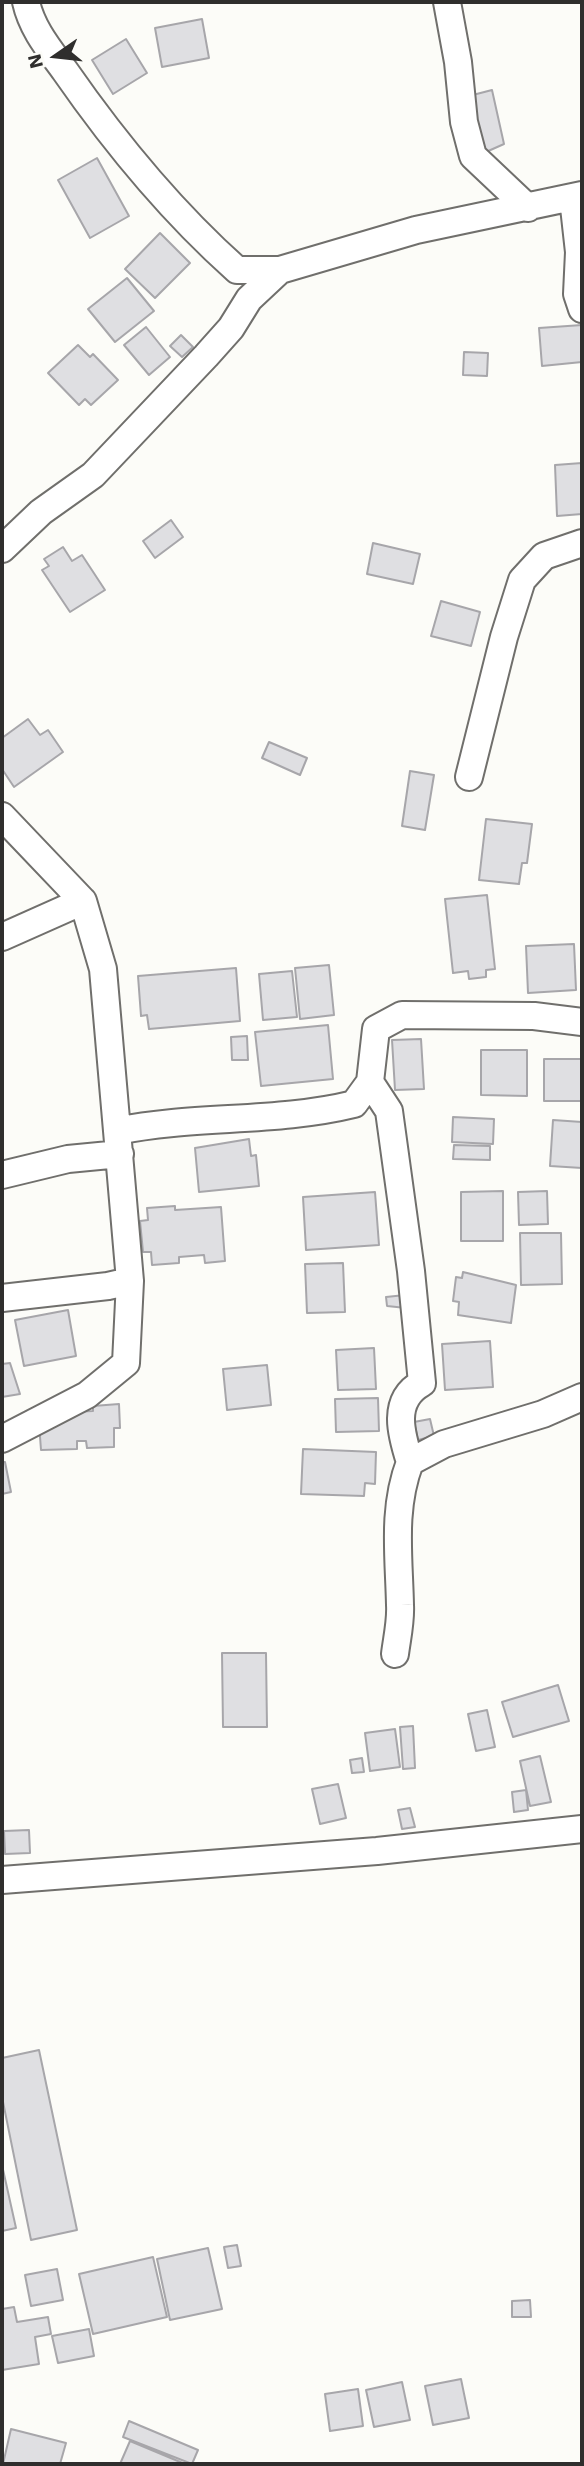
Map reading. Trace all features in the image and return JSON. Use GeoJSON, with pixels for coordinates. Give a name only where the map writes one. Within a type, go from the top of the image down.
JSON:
{"type":"FeatureCollection","features":[{"type":"Feature","properties":{"kind":"street"},"geometry":{"type":"LineString","coordinates":[[26,2],[31,22],[102,125],[202,239],[237,270],[280,270],[416,230],[578,196],[577,294],[582,309]]}},
{"type":"Feature","properties":{"kind":"street"},"geometry":{"type":"LineString","coordinates":[[447,2],[458,62],[464,122],[473,156],[528,208]]}},
{"type":"Feature","properties":{"kind":"street"},"geometry":{"type":"LineString","coordinates":[[2,549],[41,512],[93,475],[232,328],[249,299],[280,270]]}},
{"type":"Feature","properties":{"kind":"street"},"geometry":{"type":"LineString","coordinates":[[469,777],[504,637],[522,580],[544,556],[582,543]]}},
{"type":"Feature","properties":{"kind":"street"},"geometry":{"type":"LineString","coordinates":[[2,816],[83,901],[103,969],[130,1281],[126,1363],[87,1395],[2,1439]]}},
{"type":"Feature","properties":{"kind":"street"},"geometry":{"type":"LineString","coordinates":[[2,937],[83,901]]}},
{"type":"Feature","properties":{"kind":"street"},"geometry":{"type":"LineString","coordinates":[[2,1175],[68,1159],[119,1142],[163,1122],[324,1112],[354,1104],[370,1082],[376,1029],[402,1015],[534,1016],[582,1022]]}},
{"type":"Feature","properties":{"kind":"street"},"geometry":{"type":"LineString","coordinates":[[370,1082],[389,1111],[411,1271],[422,1383],[414,1387],[403,1403],[400,1431],[410,1462],[399,1497],[396,1554],[401,1608],[395,1654]]}},
{"type":"Feature","properties":{"kind":"street"},"geometry":{"type":"LineString","coordinates":[[2,1298],[130,1281]]}},
{"type":"Feature","properties":{"kind":"street"},"geometry":{"type":"LineString","coordinates":[[410,1462],[444,1444],[543,1414],[582,1397]]}},
{"type":"Feature","properties":{"kind":"street"},"geometry":{"type":"LineString","coordinates":[[2,1880],[377,1851],[582,1829]]}},
{"type":"Feature","properties":{"kind":"building"},"geometry":{"type":"Polygon","coordinates":[[[202,19],[209,58],[162,67],[155,28],[202,19]]]}},
{"type":"Feature","properties":{"kind":"building"},"geometry":{"type":"Polygon","coordinates":[[[126,39],[147,73],[113,94],[92,60],[126,39]]]}},
{"type":"Feature","properties":{"kind":"building"},"geometry":{"type":"Polygon","coordinates":[[[492,90],[504,144],[486,152],[465,97],[492,90]]]}},
{"type":"Feature","properties":{"kind":"building"},"geometry":{"type":"Polygon","coordinates":[[[97,158],[129,216],[90,238],[58,180],[97,158]]]}},
{"type":"Feature","properties":{"kind":"building"},"geometry":{"type":"Polygon","coordinates":[[[160,233],[190,263],[155,298],[125,269],[160,233]]]}},
{"type":"Feature","properties":{"kind":"building"},"geometry":{"type":"Polygon","coordinates":[[[127,278],[154,311],[115,342],[88,309],[127,278]]]}},
{"type":"Feature","properties":{"kind":"building"},"geometry":{"type":"Polygon","coordinates":[[[582,325],[582,362],[542,366],[539,328],[582,325]]]}},
{"type":"Feature","properties":{"kind":"building"},"geometry":{"type":"Polygon","coordinates":[[[146,327],[170,357],[149,375],[124,345],[146,327]]]}},
{"type":"Feature","properties":{"kind":"building"},"geometry":{"type":"Polygon","coordinates":[[[181,335],[193,347],[182,357],[170,346],[181,335]]]}},
{"type":"Feature","properties":{"kind":"building"},"geometry":{"type":"Polygon","coordinates":[[[78,345],[90,357],[93,354],[118,380],[91,405],[85,399],[79,405],[48,373],[78,345]]]}},
{"type":"Feature","properties":{"kind":"building"},"geometry":{"type":"Polygon","coordinates":[[[464,352],[488,353],[487,376],[463,375],[464,352]]]}},
{"type":"Feature","properties":{"kind":"building"},"geometry":{"type":"Polygon","coordinates":[[[582,463],[582,514],[557,516],[555,465],[582,463]]]}},
{"type":"Feature","properties":{"kind":"building"},"geometry":{"type":"Polygon","coordinates":[[[171,520],[183,537],[155,558],[143,541],[171,520]]]}},
{"type":"Feature","properties":{"kind":"building"},"geometry":{"type":"Polygon","coordinates":[[[373,543],[420,554],[413,584],[367,574],[373,543]]]}},
{"type":"Feature","properties":{"kind":"building"},"geometry":{"type":"Polygon","coordinates":[[[63,547],[72,561],[82,555],[105,590],[70,612],[42,570],[49,566],[44,559],[63,547]]]}},
{"type":"Feature","properties":{"kind":"building"},"geometry":{"type":"Polygon","coordinates":[[[441,601],[480,612],[471,646],[431,636],[441,601]]]}},
{"type":"Feature","properties":{"kind":"building"},"geometry":{"type":"Polygon","coordinates":[[[28,719],[40,735],[48,730],[63,752],[14,787],[2,769],[2,738],[28,719]]]}},
{"type":"Feature","properties":{"kind":"building"},"geometry":{"type":"Polygon","coordinates":[[[269,742],[307,758],[300,775],[262,758],[269,742]]]}},
{"type":"Feature","properties":{"kind":"building"},"geometry":{"type":"Polygon","coordinates":[[[410,771],[434,775],[425,830],[402,826],[410,771]]]}},
{"type":"Feature","properties":{"kind":"building"},"geometry":{"type":"Polygon","coordinates":[[[486,819],[532,824],[527,863],[522,863],[519,884],[479,880],[486,819]]]}},
{"type":"Feature","properties":{"kind":"building"},"geometry":{"type":"Polygon","coordinates":[[[487,895],[495,969],[486,970],[486,977],[469,979],[468,971],[453,973],[445,899],[487,895]]]}},
{"type":"Feature","properties":{"kind":"building"},"geometry":{"type":"Polygon","coordinates":[[[574,944],[576,990],[528,993],[526,946],[574,944]]]}},
{"type":"Feature","properties":{"kind":"building"},"geometry":{"type":"Polygon","coordinates":[[[329,965],[334,1015],[300,1019],[295,968],[329,965]]]}},
{"type":"Feature","properties":{"kind":"building"},"geometry":{"type":"Polygon","coordinates":[[[236,968],[240,1021],[149,1029],[147,1015],[141,1016],[138,976],[236,968]]]}},
{"type":"Feature","properties":{"kind":"building"},"geometry":{"type":"Polygon","coordinates":[[[292,971],[297,1017],[263,1020],[259,974],[292,971]]]}},
{"type":"Feature","properties":{"kind":"building"},"geometry":{"type":"Polygon","coordinates":[[[328,1025],[333,1079],[261,1086],[255,1032],[328,1025]]]}},
{"type":"Feature","properties":{"kind":"building"},"geometry":{"type":"Polygon","coordinates":[[[247,1036],[248,1060],[232,1060],[231,1037],[247,1036]]]}},
{"type":"Feature","properties":{"kind":"building"},"geometry":{"type":"Polygon","coordinates":[[[421,1039],[424,1089],[395,1090],[392,1040],[421,1039]]]}},
{"type":"Feature","properties":{"kind":"building"},"geometry":{"type":"Polygon","coordinates":[[[481,1050],[527,1050],[527,1096],[481,1095],[481,1050]]]}},
{"type":"Feature","properties":{"kind":"building"},"geometry":{"type":"Polygon","coordinates":[[[544,1059],[582,1059],[582,1101],[544,1101],[544,1059]]]}},
{"type":"Feature","properties":{"kind":"building"},"geometry":{"type":"Polygon","coordinates":[[[453,1117],[494,1119],[493,1144],[452,1142],[453,1117]]]}},
{"type":"Feature","properties":{"kind":"building"},"geometry":{"type":"Polygon","coordinates":[[[553,1120],[582,1122],[582,1168],[550,1166],[553,1120]]]}},
{"type":"Feature","properties":{"kind":"building"},"geometry":{"type":"Polygon","coordinates":[[[249,1139],[251,1156],[256,1155],[259,1186],[199,1192],[195,1148],[249,1139]]]}},
{"type":"Feature","properties":{"kind":"building"},"geometry":{"type":"Polygon","coordinates":[[[454,1145],[490,1146],[490,1160],[453,1159],[454,1145]]]}},
{"type":"Feature","properties":{"kind":"building"},"geometry":{"type":"Polygon","coordinates":[[[503,1191],[503,1241],[461,1241],[461,1192],[503,1191]]]}},
{"type":"Feature","properties":{"kind":"building"},"geometry":{"type":"Polygon","coordinates":[[[547,1191],[548,1224],[519,1225],[518,1192],[547,1191]]]}},
{"type":"Feature","properties":{"kind":"building"},"geometry":{"type":"Polygon","coordinates":[[[375,1192],[379,1245],[306,1250],[303,1197],[375,1192]]]}},
{"type":"Feature","properties":{"kind":"building"},"geometry":{"type":"Polygon","coordinates":[[[175,1206],[175,1210],[221,1207],[225,1261],[205,1263],[204,1255],[179,1257],[179,1263],[152,1265],[151,1252],[143,1252],[140,1221],[148,1220],[147,1208],[175,1206]]]}},
{"type":"Feature","properties":{"kind":"building"},"geometry":{"type":"Polygon","coordinates":[[[520,1233],[561,1233],[562,1284],[521,1285],[520,1233]]]}},
{"type":"Feature","properties":{"kind":"building"},"geometry":{"type":"Polygon","coordinates":[[[343,1263],[345,1312],[307,1313],[305,1264],[343,1263]]]}},
{"type":"Feature","properties":{"kind":"building"},"geometry":{"type":"Polygon","coordinates":[[[463,1272],[516,1285],[511,1323],[458,1315],[459,1302],[453,1301],[456,1277],[462,1278],[463,1272]]]}},
{"type":"Feature","properties":{"kind":"building"},"geometry":{"type":"Polygon","coordinates":[[[405,1295],[406,1308],[387,1306],[386,1297],[405,1295]]]}},
{"type":"Feature","properties":{"kind":"building"},"geometry":{"type":"Polygon","coordinates":[[[68,1310],[76,1356],[24,1366],[15,1320],[68,1310]]]}},
{"type":"Feature","properties":{"kind":"building"},"geometry":{"type":"Polygon","coordinates":[[[490,1341],[493,1387],[445,1390],[442,1344],[490,1341]]]}},
{"type":"Feature","properties":{"kind":"building"},"geometry":{"type":"Polygon","coordinates":[[[374,1348],[376,1389],[338,1390],[336,1350],[374,1348]]]}},
{"type":"Feature","properties":{"kind":"building"},"geometry":{"type":"Polygon","coordinates":[[[10,1363],[20,1394],[2,1397],[2,1364],[10,1363]]]}},
{"type":"Feature","properties":{"kind":"building"},"geometry":{"type":"Polygon","coordinates":[[[267,1365],[271,1405],[227,1410],[223,1369],[267,1365]]]}},
{"type":"Feature","properties":{"kind":"building"},"geometry":{"type":"Polygon","coordinates":[[[378,1398],[379,1431],[336,1432],[335,1399],[378,1398]]]}},
{"type":"Feature","properties":{"kind":"building"},"geometry":{"type":"Polygon","coordinates":[[[119,1404],[120,1428],[114,1428],[114,1447],[87,1448],[86,1441],[77,1441],[77,1449],[41,1450],[39,1423],[70,1412],[93,1411],[93,1406],[119,1404]]]}},
{"type":"Feature","properties":{"kind":"building"},"geometry":{"type":"Polygon","coordinates":[[[430,1419],[434,1436],[418,1440],[414,1422],[430,1419]]]}},
{"type":"Feature","properties":{"kind":"building"},"geometry":{"type":"Polygon","coordinates":[[[303,1449],[376,1452],[375,1484],[365,1483],[364,1496],[301,1494],[303,1449]]]}},
{"type":"Feature","properties":{"kind":"building"},"geometry":{"type":"Polygon","coordinates":[[[2,1462],[5,1462],[11,1492],[2,1494],[2,1462]]]}},
{"type":"Feature","properties":{"kind":"building"},"geometry":{"type":"Polygon","coordinates":[[[222,1653],[266,1653],[267,1727],[223,1727],[222,1653]]]}},
{"type":"Feature","properties":{"kind":"building"},"geometry":{"type":"Polygon","coordinates":[[[558,1685],[569,1721],[513,1737],[502,1702],[558,1685]]]}},
{"type":"Feature","properties":{"kind":"building"},"geometry":{"type":"Polygon","coordinates":[[[487,1710],[495,1747],[476,1751],[468,1714],[487,1710]]]}},
{"type":"Feature","properties":{"kind":"building"},"geometry":{"type":"Polygon","coordinates":[[[413,1726],[415,1768],[403,1769],[400,1727],[413,1726]]]}},
{"type":"Feature","properties":{"kind":"building"},"geometry":{"type":"Polygon","coordinates":[[[395,1729],[400,1767],[370,1771],[365,1733],[395,1729]]]}},
{"type":"Feature","properties":{"kind":"building"},"geometry":{"type":"Polygon","coordinates":[[[540,1756],[551,1802],[530,1806],[520,1761],[540,1756]]]}},
{"type":"Feature","properties":{"kind":"building"},"geometry":{"type":"Polygon","coordinates":[[[362,1758],[364,1772],[352,1773],[350,1760],[362,1758]]]}},
{"type":"Feature","properties":{"kind":"building"},"geometry":{"type":"Polygon","coordinates":[[[338,1784],[346,1818],[320,1824],[312,1789],[338,1784]]]}},
{"type":"Feature","properties":{"kind":"building"},"geometry":{"type":"Polygon","coordinates":[[[526,1790],[528,1810],[514,1812],[512,1792],[526,1790]]]}},
{"type":"Feature","properties":{"kind":"building"},"geometry":{"type":"Polygon","coordinates":[[[410,1808],[415,1827],[402,1829],[398,1810],[410,1808]]]}},
{"type":"Feature","properties":{"kind":"building"},"geometry":{"type":"Polygon","coordinates":[[[29,1830],[30,1853],[5,1854],[4,1831],[29,1830]]]}},
{"type":"Feature","properties":{"kind":"building"},"geometry":{"type":"Polygon","coordinates":[[[39,2050],[77,2230],[31,2240],[2,2097],[2,2058],[39,2050]]]}},
{"type":"Feature","properties":{"kind":"building"},"geometry":{"type":"Polygon","coordinates":[[[2,2165],[16,2228],[2,2231],[2,2165]]]}},
{"type":"Feature","properties":{"kind":"building"},"geometry":{"type":"Polygon","coordinates":[[[237,2245],[241,2266],[228,2268],[224,2247],[237,2245]]]}},
{"type":"Feature","properties":{"kind":"building"},"geometry":{"type":"Polygon","coordinates":[[[208,2248],[222,2309],[170,2320],[157,2259],[208,2248]]]}},
{"type":"Feature","properties":{"kind":"building"},"geometry":{"type":"Polygon","coordinates":[[[153,2257],[167,2317],[93,2334],[79,2274],[153,2257]]]}},
{"type":"Feature","properties":{"kind":"building"},"geometry":{"type":"Polygon","coordinates":[[[57,2269],[63,2300],[31,2306],[25,2275],[57,2269]]]}},
{"type":"Feature","properties":{"kind":"building"},"geometry":{"type":"Polygon","coordinates":[[[530,2300],[531,2317],[512,2317],[512,2301],[530,2300]]]}},
{"type":"Feature","properties":{"kind":"building"},"geometry":{"type":"Polygon","coordinates":[[[14,2307],[17,2322],[48,2317],[51,2334],[35,2337],[39,2364],[2,2370],[2,2309],[14,2307]]]}},
{"type":"Feature","properties":{"kind":"building"},"geometry":{"type":"Polygon","coordinates":[[[89,2329],[94,2356],[58,2363],[52,2336],[89,2329]]]}},
{"type":"Feature","properties":{"kind":"building"},"geometry":{"type":"Polygon","coordinates":[[[461,2379],[469,2418],[433,2425],[425,2386],[461,2379]]]}},
{"type":"Feature","properties":{"kind":"building"},"geometry":{"type":"Polygon","coordinates":[[[402,2382],[410,2420],[374,2427],[366,2390],[402,2382]]]}},
{"type":"Feature","properties":{"kind":"building"},"geometry":{"type":"Polygon","coordinates":[[[358,2389],[363,2426],[330,2431],[325,2394],[358,2389]]]}},
{"type":"Feature","properties":{"kind":"building"},"geometry":{"type":"Polygon","coordinates":[[[129,2421],[198,2450],[192,2464],[123,2437],[129,2421]]]}},
{"type":"Feature","properties":{"kind":"building"},"geometry":{"type":"Polygon","coordinates":[[[11,2429],[66,2443],[60,2464],[3,2464],[11,2429]]]}},
{"type":"Feature","properties":{"kind":"building"},"geometry":{"type":"Polygon","coordinates":[[[130,2441],[185,2464],[120,2464],[130,2441]]]}}]}
